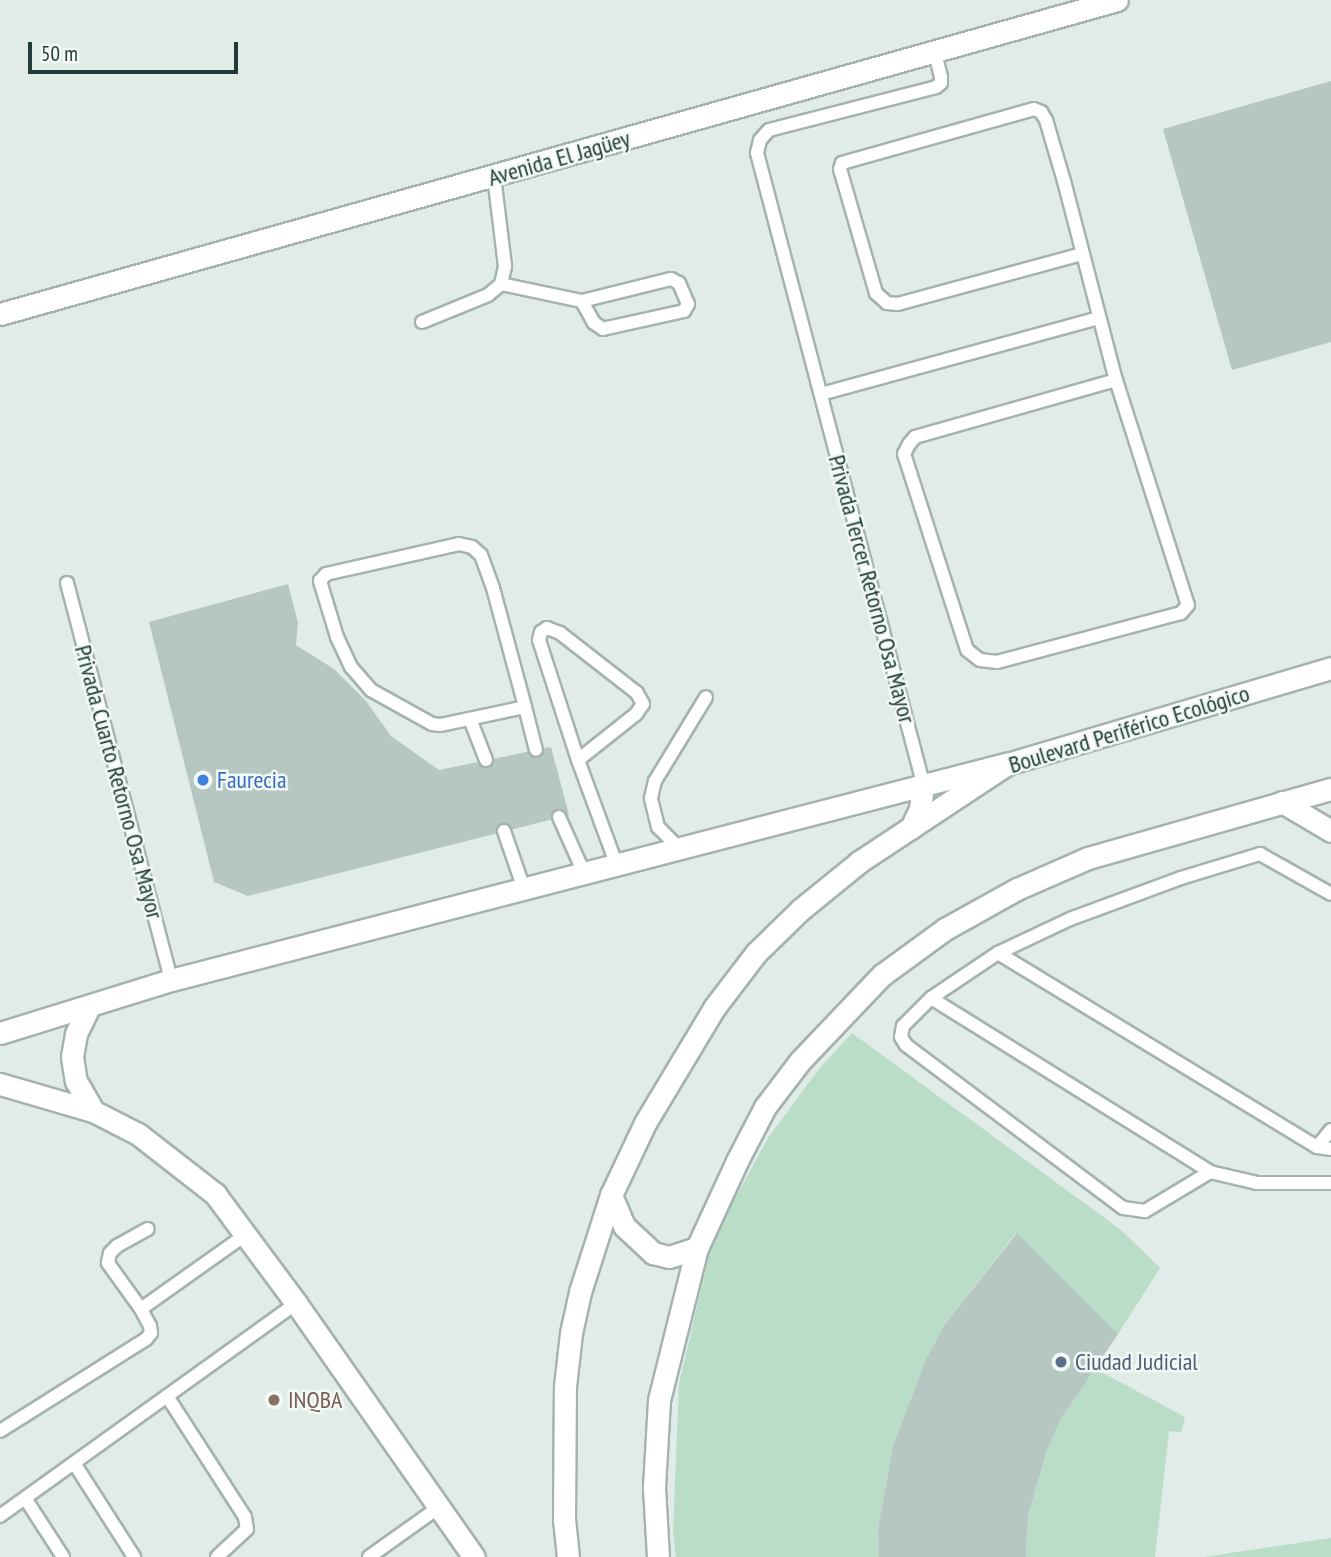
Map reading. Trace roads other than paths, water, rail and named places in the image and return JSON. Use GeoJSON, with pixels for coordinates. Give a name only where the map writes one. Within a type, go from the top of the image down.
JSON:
{"type":"FeatureCollection","features":[{"type":"Feature","properties":{"kind":"street","name":"Avenida El Jagüey"},"geometry":{"type":"LineString","coordinates":[[0,314],[494,177],[934,49],[1117,0]]}},
{"type":"Feature","properties":{"kind":"street","name":"Boulevard Periférico Ecológico"},"geometry":{"type":"LineString","coordinates":[[568,1557],[564,1521],[565,1386],[571,1333],[611,1195],[645,1123],[714,1008],[756,953],[830,886],[1007,764],[1331,668]]}},
{"type":"Feature","properties":{"kind":"street"},"geometry":{"type":"LineString","coordinates":[[0,1033],[171,980],[617,866],[923,783],[1007,764]]}},
{"type":"Feature","properties":{"kind":"street"},"geometry":{"type":"LineString","coordinates":[[911,828],[920,808],[923,783]]}},
{"type":"Feature","properties":{"kind":"street"},"geometry":{"type":"LineString","coordinates":[[658,1557],[654,1488],[659,1400],[697,1248],[765,1107],[800,1061],[881,975],[946,929],[1017,889],[1088,858],[1331,789]]}},
{"type":"Feature","properties":{"kind":"street"},"geometry":{"type":"LineString","coordinates":[[1282,802],[1331,831]]}},
{"type":"Feature","properties":{"kind":"street"},"geometry":{"type":"LineString","coordinates":[[89,1007],[76,1034],[72,1057],[76,1081],[93,1111]]}},
{"type":"Feature","properties":{"kind":"street"},"geometry":{"type":"LineString","coordinates":[[0,1084],[93,1111],[138,1134],[215,1194],[296,1303],[474,1557]]}},
{"type":"Feature","properties":{"kind":"street"},"geometry":{"type":"LineString","coordinates":[[611,1195],[624,1226],[653,1253],[669,1257],[697,1248]]}},
{"type":"Feature","properties":{"kind":"lane","name":"Privada Tercer Retorno Osa Mayor"},"geometry":{"type":"LineString","coordinates":[[923,783],[757,153],[760,140],[769,130],[936,87],[941,83],[941,77],[934,49]]}},
{"type":"Feature","properties":{"kind":"lane"},"geometry":{"type":"LineString","coordinates":[[1082,254],[898,304],[887,303],[876,293],[840,169],[842,163],[1034,109],[1046,120],[1116,380],[1184,593],[1186,610],[997,662],[980,660],[967,650],[904,454],[915,437],[1116,380]]}},
{"type":"Feature","properties":{"kind":"lane"},"geometry":{"type":"LineString","coordinates":[[422,322],[488,295],[501,284],[505,266],[494,177]]}},
{"type":"Feature","properties":{"kind":"lane"},"geometry":{"type":"LineString","coordinates":[[501,284],[582,301],[671,279],[679,283],[688,304],[684,311],[603,329],[594,323],[582,301]]}},
{"type":"Feature","properties":{"kind":"lane"},"geometry":{"type":"LineString","coordinates":[[821,394],[1098,318]]}},
{"type":"Feature","properties":{"kind":"lane"},"geometry":{"type":"LineString","coordinates":[[525,707],[447,724],[432,723],[371,690],[359,678],[337,637],[320,581],[326,574],[460,544],[472,547],[481,555],[493,588],[525,707],[536,750]]}},
{"type":"Feature","properties":{"kind":"lane","name":"Privada Cuarto Retorno Osa Mayor"},"geometry":{"type":"LineString","coordinates":[[67,583],[171,980]]}},
{"type":"Feature","properties":{"kind":"lane"},"geometry":{"type":"LineString","coordinates":[[578,760],[636,714],[643,704],[637,693],[560,633],[547,628],[541,632],[539,640],[578,760],[617,866]]}},
{"type":"Feature","properties":{"kind":"lane"},"geometry":{"type":"LineString","coordinates":[[680,848],[658,827],[650,798],[655,781],[706,696]]}},
{"type":"Feature","properties":{"kind":"lane"},"geometry":{"type":"LineString","coordinates":[[470,719],[486,760]]}},
{"type":"Feature","properties":{"kind":"lane"},"geometry":{"type":"LineString","coordinates":[[559,817],[584,873]]}},
{"type":"Feature","properties":{"kind":"lane"},"geometry":{"type":"LineString","coordinates":[[504,831],[524,889]]}},
{"type":"Feature","properties":{"kind":"lane"},"geometry":{"type":"LineString","coordinates":[[1210,1172],[1144,1211],[1124,1208],[906,1045],[901,1037],[904,1026],[931,998],[998,953],[1070,919],[1181,878],[1260,854],[1331,894]]}},
{"type":"Feature","properties":{"kind":"lane"},"geometry":{"type":"LineString","coordinates":[[998,953],[1317,1147],[1331,1149]]}},
{"type":"Feature","properties":{"kind":"lane"},"geometry":{"type":"LineString","coordinates":[[931,998],[1210,1172],[1257,1183],[1331,1183]]}},
{"type":"Feature","properties":{"kind":"lane"},"geometry":{"type":"LineString","coordinates":[[1317,1147],[1331,1130]]}},
{"type":"Feature","properties":{"kind":"lane"},"geometry":{"type":"LineString","coordinates":[[0,1431],[151,1334],[141,1308],[108,1263],[110,1253],[117,1246],[148,1229]]}},
{"type":"Feature","properties":{"kind":"lane"},"geometry":{"type":"LineString","coordinates":[[141,1308],[245,1235]]}},
{"type":"Feature","properties":{"kind":"lane"},"geometry":{"type":"LineString","coordinates":[[0,1516],[296,1303]]}},
{"type":"Feature","properties":{"kind":"lane"},"geometry":{"type":"LineString","coordinates":[[167,1396],[245,1517],[247,1530],[217,1557]]}},
{"type":"Feature","properties":{"kind":"lane"},"geometry":{"type":"LineString","coordinates":[[74,1463],[134,1557]]}},
{"type":"Feature","properties":{"kind":"lane"},"geometry":{"type":"LineString","coordinates":[[25,1498],[64,1557]]}},
{"type":"Feature","properties":{"kind":"lane"},"geometry":{"type":"LineString","coordinates":[[369,1557],[439,1507]]}},
{"type":"Feature","properties":{"kind":"place","name":"Faurecia"},"geometry":{"type":"Point","coordinates":[203,780]}},
{"type":"Feature","properties":{"kind":"place","name":"Ciudad Judicial"},"geometry":{"type":"Point","coordinates":[1061,1362]}},
{"type":"Feature","properties":{"kind":"place","name":"INQBA"},"geometry":{"type":"Point","coordinates":[274,1400]}}]}
